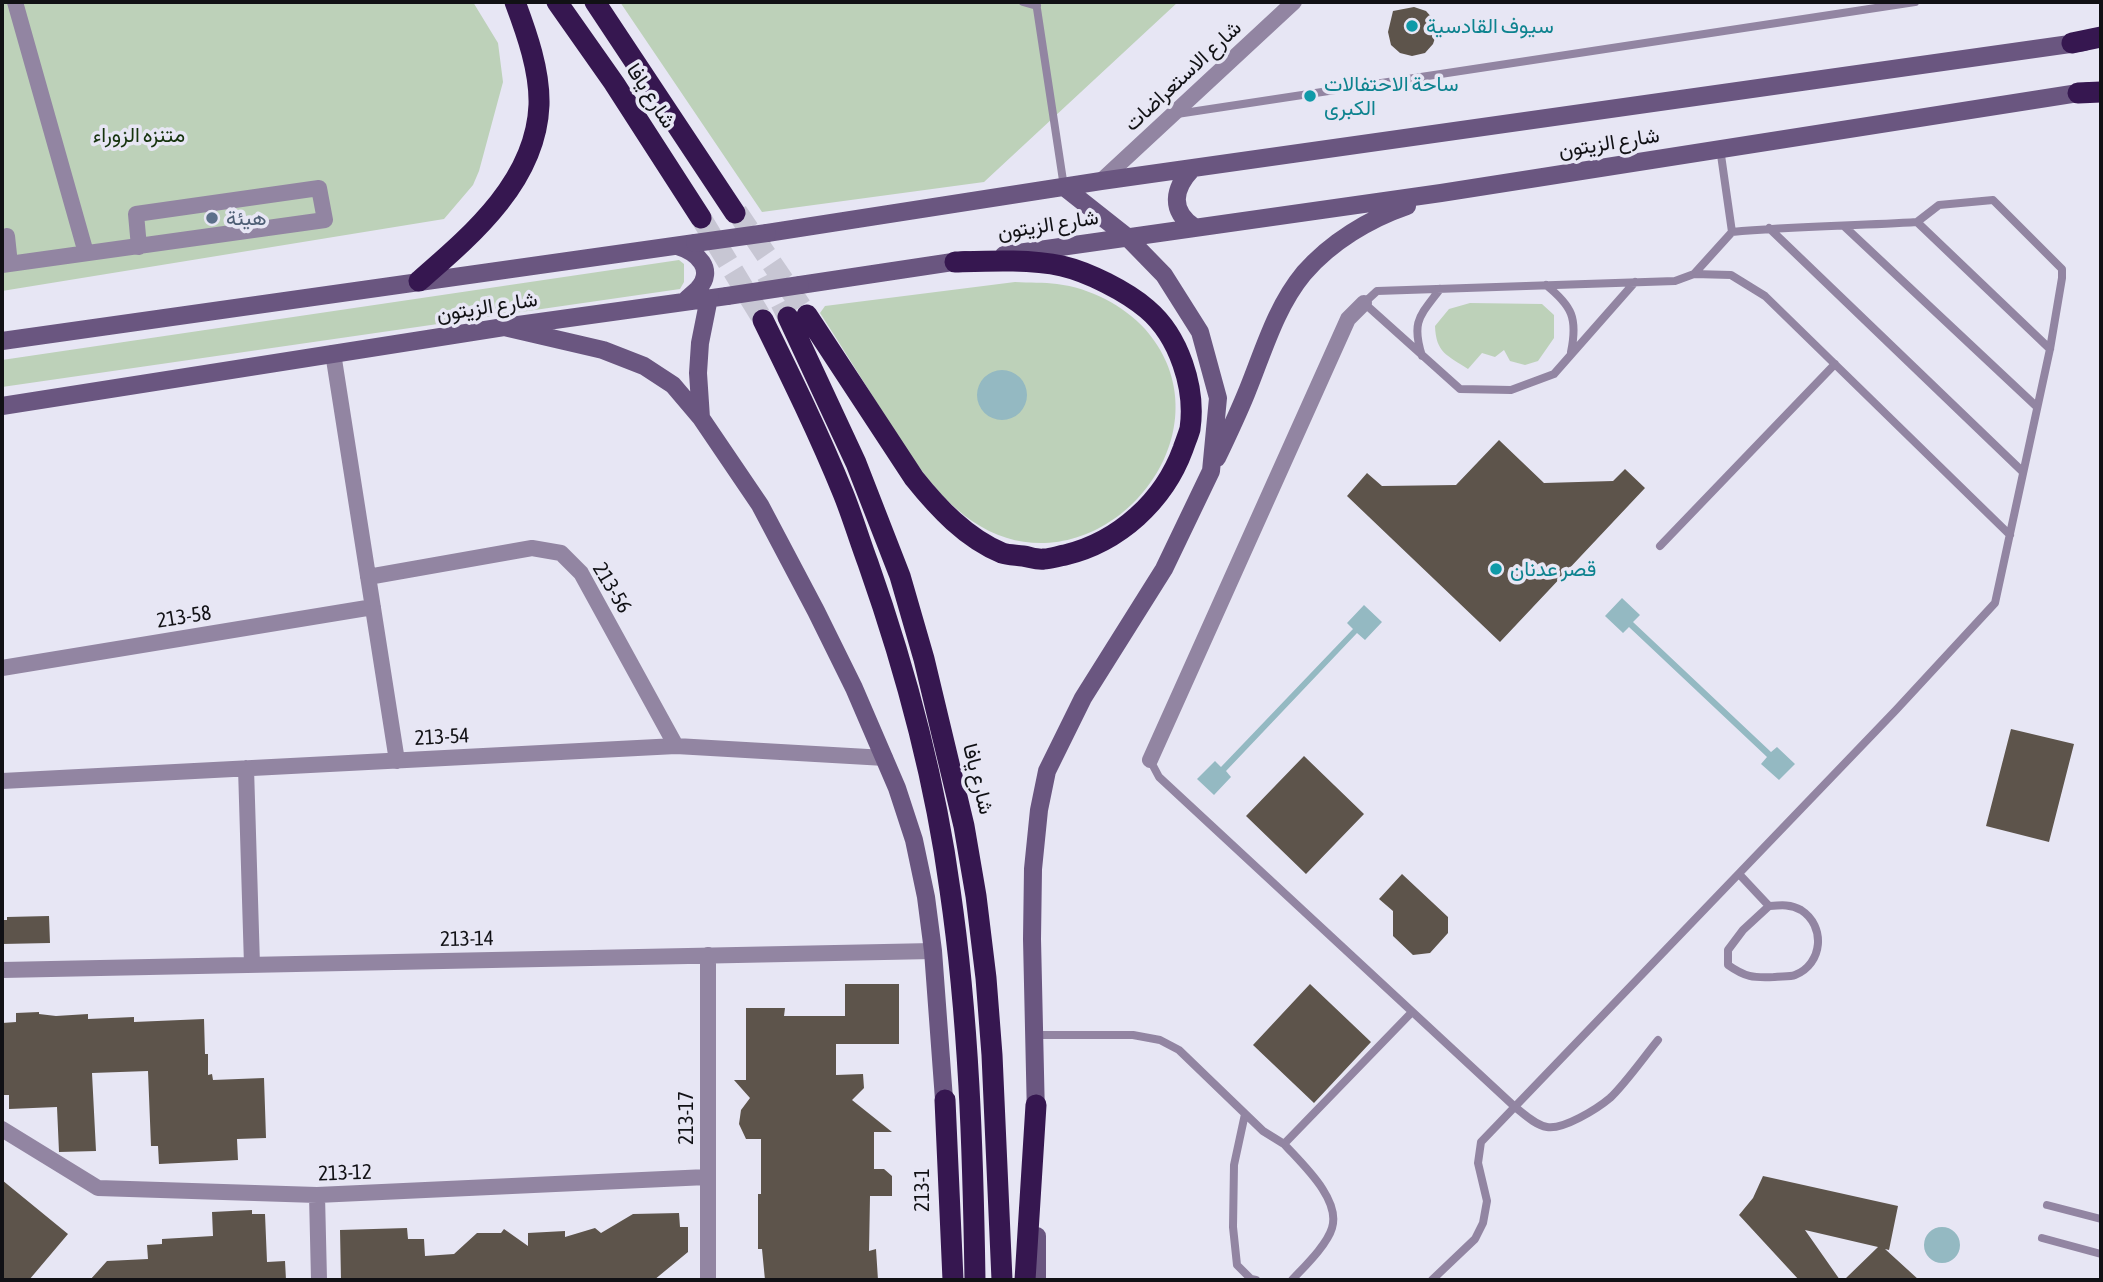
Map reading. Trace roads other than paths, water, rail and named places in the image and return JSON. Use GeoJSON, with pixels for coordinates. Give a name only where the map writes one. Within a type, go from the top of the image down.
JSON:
{"type":"FeatureCollection","features":[{"type":"Feature","properties":{"kind":"highway"},"geometry":{"type":"LineString","coordinates":[[419,281],[463,243],[512,186],[532,146],[539,105],[535,71],[526,32],[515,2]]}},
{"type":"Feature","properties":{"kind":"highway","name":"شارع يافا"},"geometry":{"type":"LineString","coordinates":[[557,2],[614,83],[701,218]]}},
{"type":"Feature","properties":{"kind":"highway","name":"شارع يافا"},"geometry":{"type":"LineString","coordinates":[[595,2],[733,208]]}},
{"type":"Feature","properties":{"kind":"highway"},"geometry":{"type":"LineString","coordinates":[[2072,43],[2101,39]]}},
{"type":"Feature","properties":{"kind":"highway"},"geometry":{"type":"LineString","coordinates":[[2078,93],[2101,90]]}},
{"type":"Feature","properties":{"kind":"highway","name":"شارع يافا"},"geometry":{"type":"LineString","coordinates":[[955,262],[1006,261],[1061,266],[1101,280],[1147,309],[1171,337],[1191,396],[1189,430],[1176,467],[1155,498],[1132,522],[1108,539],[1078,552],[1045,560],[1003,553],[967,533],[934,502],[797,316],[900,576],[924,659],[964,826],[986,978],[1002,1280]]}},
{"type":"Feature","properties":{"kind":"highway"},"geometry":{"type":"LineString","coordinates":[[763,320],[844,493],[898,656],[932,790],[950,889],[967,1038],[974,1168],[975,1280]]}},
{"type":"Feature","properties":{"kind":"highway"},"geometry":{"type":"LineString","coordinates":[[945,1100],[953,1280]]}},
{"type":"Feature","properties":{"kind":"highway"},"geometry":{"type":"LineString","coordinates":[[1025,1280],[1036,1105]]}},
{"type":"Feature","properties":{"kind":"main road","name":"شارع الزيتون"},"geometry":{"type":"LineString","coordinates":[[2,341],[767,233],[1101,181],[2072,43]]}},
{"type":"Feature","properties":{"kind":"main road","name":"شارع الزيتون"},"geometry":{"type":"LineString","coordinates":[[2,406],[504,327],[1441,193],[2078,93]]}},
{"type":"Feature","properties":{"kind":"main road"},"geometry":{"type":"LineString","coordinates":[[1192,169],[1182,180],[1177,195],[1180,214],[1194,227]]}},
{"type":"Feature","properties":{"kind":"main road"},"geometry":{"type":"LineString","coordinates":[[1063,187],[1126,236],[1164,275],[1200,332],[1218,398],[1211,471]]}},
{"type":"Feature","properties":{"kind":"main road"},"geometry":{"type":"LineString","coordinates":[[1037,1280],[1033,869],[1039,810],[1047,771],[1083,698],[1164,569],[1245,395],[1276,317],[1304,274],[1336,243],[1382,214],[1441,193]]}},
{"type":"Feature","properties":{"kind":"main road"},"geometry":{"type":"LineString","coordinates":[[675,246],[698,255],[704,268],[701,284],[685,301]]}},
{"type":"Feature","properties":{"kind":"main road"},"geometry":{"type":"LineString","coordinates":[[701,418],[698,373],[701,343],[718,297]]}},
{"type":"Feature","properties":{"kind":"main road","name":"213-1"},"geometry":{"type":"LineString","coordinates":[[504,327],[603,350],[644,366],[673,386],[701,418],[766,516],[817,611],[854,688],[897,788],[914,840],[926,897],[945,1100],[944,1280]]}},
{"type":"Feature","properties":{"kind":"street"},"geometry":{"type":"LineString","coordinates":[[15,2],[86,253]]}},
{"type":"Feature","properties":{"kind":"street","name":"شارع الاستعراضات"},"geometry":{"type":"LineString","coordinates":[[1101,181],[1294,2]]}},
{"type":"Feature","properties":{"kind":"street"},"geometry":{"type":"LineString","coordinates":[[7,236],[6,265],[139,247],[325,220],[319,188],[136,214],[139,247]]}},
{"type":"Feature","properties":{"kind":"street"},"geometry":{"type":"LineString","coordinates":[[1150,760],[1348,319],[1364,303]]}},
{"type":"Feature","properties":{"kind":"street"},"geometry":{"type":"LineString","coordinates":[[333,354],[397,761]]}},
{"type":"Feature","properties":{"kind":"street","name":"213-56"},"geometry":{"type":"LineString","coordinates":[[368,577],[532,548],[561,553],[581,573],[676,746]]}},
{"type":"Feature","properties":{"kind":"street","name":"213-58"},"geometry":{"type":"LineString","coordinates":[[2,668],[373,607]]}},
{"type":"Feature","properties":{"kind":"street","name":"213-54"},"geometry":{"type":"LineString","coordinates":[[2,781],[676,746],[885,758]]}},
{"type":"Feature","properties":{"kind":"street"},"geometry":{"type":"LineString","coordinates":[[246,768],[252,965]]}},
{"type":"Feature","properties":{"kind":"street","name":"213-14"},"geometry":{"type":"LineString","coordinates":[[2,970],[933,951]]}},
{"type":"Feature","properties":{"kind":"street","name":"213-17"},"geometry":{"type":"LineString","coordinates":[[708,955],[708,1280]]}},
{"type":"Feature","properties":{"kind":"street","name":"213-12"},"geometry":{"type":"LineString","coordinates":[[2,1129],[98,1188],[317,1195],[707,1177]]}},
{"type":"Feature","properties":{"kind":"street"},"geometry":{"type":"LineString","coordinates":[[317,1195],[319,1280]]}},
{"type":"Feature","properties":{"kind":"lane"},"geometry":{"type":"LineString","coordinates":[[1023,2],[1037,4],[1063,187]]}},
{"type":"Feature","properties":{"kind":"lane"},"geometry":{"type":"LineString","coordinates":[[1173,115],[1915,2]]}},
{"type":"Feature","properties":{"kind":"lane"},"geometry":{"type":"LineString","coordinates":[[1720,148],[1732,232]]}},
{"type":"Feature","properties":{"kind":"lane"},"geometry":{"type":"LineString","coordinates":[[1432,1280],[1475,1239],[1483,1223],[1487,1201],[1478,1163],[1481,1142],[1896,710],[1995,603],[2050,349],[2062,269],[1993,200],[1939,205],[1917,222],[1732,232],[1694,274]]}},
{"type":"Feature","properties":{"kind":"lane"},"geometry":{"type":"LineString","coordinates":[[1917,222],[2050,349]]}},
{"type":"Feature","properties":{"kind":"lane"},"geometry":{"type":"LineString","coordinates":[[1844,227],[2037,407]]}},
{"type":"Feature","properties":{"kind":"lane"},"geometry":{"type":"LineString","coordinates":[[1769,228],[2023,472]]}},
{"type":"Feature","properties":{"kind":"lane"},"geometry":{"type":"LineString","coordinates":[[1635,282],[1554,374],[1511,390],[1460,389],[1364,303],[1377,291],[1635,282],[1675,281],[1694,274],[1731,275],[1765,296],[2010,535]]}},
{"type":"Feature","properties":{"kind":"lane"},"geometry":{"type":"LineString","coordinates":[[1546,285],[1564,300],[1572,313],[1570,355]]}},
{"type":"Feature","properties":{"kind":"lane"},"geometry":{"type":"LineString","coordinates":[[1422,356],[1416,339],[1416,328],[1422,314],[1440,289]]}},
{"type":"Feature","properties":{"kind":"lane"},"geometry":{"type":"LineString","coordinates":[[1660,545],[1835,364]]}},
{"type":"Feature","properties":{"kind":"lane"},"geometry":{"type":"LineString","coordinates":[[1150,760],[1159,777],[1515,1107],[1545,1127],[1557,1127],[1581,1117],[1610,1098],[1658,1040]]}},
{"type":"Feature","properties":{"kind":"lane"},"geometry":{"type":"LineString","coordinates":[[1739,874],[1769,906],[1788,905],[1802,911],[1816,926],[1820,945],[1810,965],[1795,976],[1743,976],[1728,965],[1728,950],[1743,930],[1769,906]]}},
{"type":"Feature","properties":{"kind":"lane"},"geometry":{"type":"LineString","coordinates":[[1284,1144],[1412,1012]]}},
{"type":"Feature","properties":{"kind":"lane"},"geometry":{"type":"LineString","coordinates":[[1035,1035],[1133,1035],[1160,1040],[1179,1051],[1264,1131],[1284,1144],[1325,1190],[1332,1212],[1333,1227],[1315,1255],[1292,1280]]}},
{"type":"Feature","properties":{"kind":"lane"},"geometry":{"type":"LineString","coordinates":[[1245,1114],[1234,1165],[1233,1227],[1237,1265],[1251,1279],[1256,1280]]}},
{"type":"Feature","properties":{"kind":"lane"},"geometry":{"type":"LineString","coordinates":[[2047,1205],[2101,1219]]}},
{"type":"Feature","properties":{"kind":"lane"},"geometry":{"type":"LineString","coordinates":[[2042,1238],[2101,1254]]}},
{"type":"Feature","properties":{"kind":"water"},"geometry":{"type":"Polygon","coordinates":[[[1002,370],[1020,377],[1027,395],[1020,413],[1002,420],[984,413],[977,395],[984,377],[1002,370]]]}},
{"type":"Feature","properties":{"kind":"water"},"geometry":{"type":"Polygon","coordinates":[[[1622,598],[1640,615],[1633,622],[1771,752],[1777,747],[1795,764],[1779,780],[1761,764],[1767,757],[1629,627],[1623,633],[1605,616],[1622,598]]]}},
{"type":"Feature","properties":{"kind":"water"},"geometry":{"type":"Polygon","coordinates":[[[1364,605],[1382,622],[1365,640],[1357,633],[1226,771],[1231,777],[1214,795],[1197,779],[1215,761],[1221,767],[1353,629],[1347,623],[1364,605]]]}},
{"type":"Feature","properties":{"kind":"water"},"geometry":{"type":"Polygon","coordinates":[[[1942,1227],[1955,1232],[1960,1245],[1955,1258],[1942,1263],[1929,1258],[1924,1245],[1929,1232],[1942,1227]]]}},
{"type":"Feature","properties":{"kind":"tunnel"},"geometry":{"type":"LineString","coordinates":[[737,212],[807,315]]}},
{"type":"Feature","properties":{"kind":"tunnel"},"geometry":{"type":"LineString","coordinates":[[701,218],[763,320]]}},
{"type":"Feature","properties":{"kind":"tunnel"},"geometry":{"type":"LineString","coordinates":[[767,275],[788,317]]}},
{"type":"Feature","properties":{"kind":"place","name":"سيوف القادسية"},"geometry":{"type":"Point","coordinates":[1412,26]}},
{"type":"Feature","properties":{"kind":"place","name":"ساحة الاحتفالات الكبرى"},"geometry":{"type":"Point","coordinates":[1310,96]}},
{"type":"Feature","properties":{"kind":"place","name":"هيئة"},"geometry":{"type":"Point","coordinates":[212,218]}},
{"type":"Feature","properties":{"kind":"place","name":"قصر عدنان"},"geometry":{"type":"Point","coordinates":[1496,569]}},
{"type":"Feature","properties":{"kind":"park label","name":"متنزه الزوراء"},"geometry":{"type":"Point","coordinates":[139,135]}}]}
